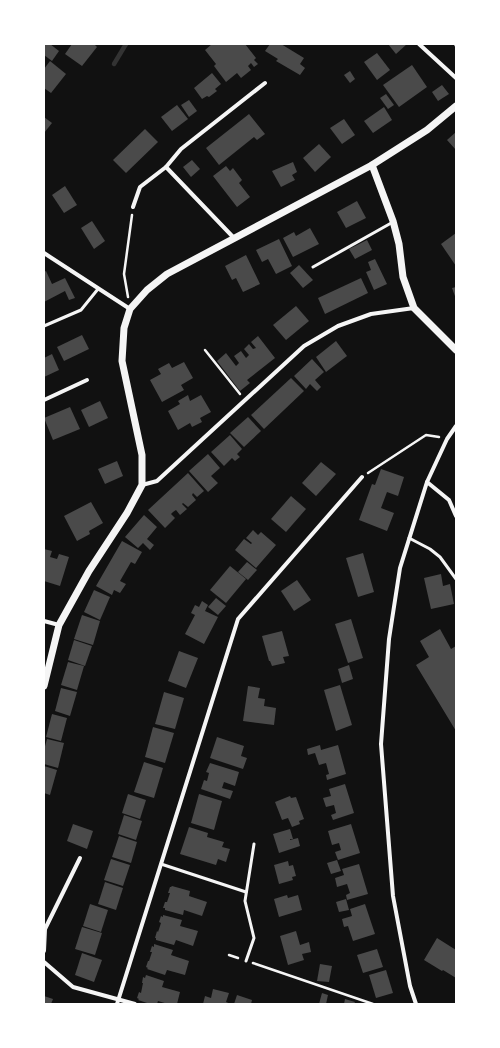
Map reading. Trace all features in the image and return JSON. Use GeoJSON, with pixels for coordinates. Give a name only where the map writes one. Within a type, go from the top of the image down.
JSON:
{"type":"FeatureCollection","features":[{"type":"Feature","properties":{"kind":"street"},"geometry":{"type":"LineString","coordinates":[[419,44],[456,78]]}},
{"type":"Feature","properties":{"kind":"street"},"geometry":{"type":"LineString","coordinates":[[133,207],[140,187],[166,167],[181,149],[266,83]]}},
{"type":"Feature","properties":{"kind":"street"},"geometry":{"type":"LineString","coordinates":[[44,686],[59,625],[88,571],[127,513],[142,484],[142,455],[122,361],[124,328],[130,309],[147,290],[166,274],[372,165],[427,130],[456,106]]}},
{"type":"Feature","properties":{"kind":"street"},"geometry":{"type":"LineString","coordinates":[[372,165],[393,222],[399,244],[403,277],[414,308],[456,350]]}},
{"type":"Feature","properties":{"kind":"street"},"geometry":{"type":"LineString","coordinates":[[166,167],[235,238]]}},
{"type":"Feature","properties":{"kind":"street"},"geometry":{"type":"LineString","coordinates":[[44,253],[130,309]]}},
{"type":"Feature","properties":{"kind":"street"},"geometry":{"type":"LineString","coordinates":[[142,484],[157,481],[304,346],[338,326],[371,314],[414,308]]}},
{"type":"Feature","properties":{"kind":"street"},"geometry":{"type":"LineString","coordinates":[[44,400],[87,380]]}},
{"type":"Feature","properties":{"kind":"street"},"geometry":{"type":"LineString","coordinates":[[416,1004],[410,986],[393,896],[381,744],[389,639],[400,568],[427,482],[456,426]]}},
{"type":"Feature","properties":{"kind":"street"},"geometry":{"type":"LineString","coordinates":[[117,1004],[238,619],[362,477]]}},
{"type":"Feature","properties":{"kind":"street"},"geometry":{"type":"LineString","coordinates":[[427,482],[449,500],[456,516]]}},
{"type":"Feature","properties":{"kind":"street"},"geometry":{"type":"LineString","coordinates":[[44,621],[59,625]]}},
{"type":"Feature","properties":{"kind":"street"},"geometry":{"type":"LineString","coordinates":[[44,951],[45,929],[80,858]]}},
{"type":"Feature","properties":{"kind":"street"},"geometry":{"type":"LineString","coordinates":[[44,962],[73,987],[135,1004]]}},
{"type":"Feature","properties":{"kind":"lane"},"geometry":{"type":"LineString","coordinates":[[313,266],[393,222]]}},
{"type":"Feature","properties":{"kind":"lane"},"geometry":{"type":"LineString","coordinates":[[44,326],[81,310],[98,289]]}},
{"type":"Feature","properties":{"kind":"lane"},"geometry":{"type":"LineString","coordinates":[[409,538],[430,549],[440,557],[456,579]]}},
{"type":"Feature","properties":{"kind":"lane"},"geometry":{"type":"LineString","coordinates":[[246,961],[254,938],[245,901],[254,844]]}},
{"type":"Feature","properties":{"kind":"lane"},"geometry":{"type":"LineString","coordinates":[[160,864],[246,892]]}},
{"type":"Feature","properties":{"kind":"path"},"geometry":{"type":"LineString","coordinates":[[130,309],[124,274],[133,207]]}},
{"type":"Feature","properties":{"kind":"path"},"geometry":{"type":"LineString","coordinates":[[205,350],[245,401]]}},
{"type":"Feature","properties":{"kind":"path"},"geometry":{"type":"LineString","coordinates":[[362,477],[426,435],[448,439]]}},
{"type":"Feature","properties":{"kind":"path"},"geometry":{"type":"LineString","coordinates":[[229,955],[373,1004]]}},
{"type":"Feature","properties":{"kind":"building"},"geometry":{"type":"Polygon","coordinates":[[[44,44],[50,44],[59,51],[52,61],[44,55],[44,44]]]}},
{"type":"Feature","properties":{"kind":"building"},"geometry":{"type":"Polygon","coordinates":[[[72,44],[94,44],[97,47],[82,66],[65,54],[72,44]]]}},
{"type":"Feature","properties":{"kind":"building"},"geometry":{"type":"Polygon","coordinates":[[[212,44],[245,44],[256,58],[254,60],[258,64],[254,67],[251,63],[248,66],[251,70],[241,78],[237,73],[226,82],[214,66],[216,64],[205,50],[212,44]]]}},
{"type":"Feature","properties":{"kind":"building"},"geometry":{"type":"Polygon","coordinates":[[[270,44],[281,44],[304,58],[300,64],[305,68],[300,75],[276,61],[278,59],[265,51],[270,44]]]}},
{"type":"Feature","properties":{"kind":"building"},"geometry":{"type":"Polygon","coordinates":[[[388,44],[407,44],[396,54],[388,44]]]}},
{"type":"Feature","properties":{"kind":"building"},"geometry":{"type":"Polygon","coordinates":[[[377,53],[390,70],[377,80],[364,62],[377,53]]]}},
{"type":"Feature","properties":{"kind":"building"},"geometry":{"type":"Polygon","coordinates":[[[50,61],[66,74],[51,93],[44,88],[44,69],[50,61]]]}},
{"type":"Feature","properties":{"kind":"building"},"geometry":{"type":"Polygon","coordinates":[[[412,65],[427,87],[399,107],[383,85],[412,65]]]}},
{"type":"Feature","properties":{"kind":"building"},"geometry":{"type":"Polygon","coordinates":[[[350,71],[355,79],[350,83],[344,75],[350,71]]]}},
{"type":"Feature","properties":{"kind":"building"},"geometry":{"type":"Polygon","coordinates":[[[212,73],[221,84],[215,89],[217,91],[209,97],[207,96],[202,99],[194,88],[212,73]]]}},
{"type":"Feature","properties":{"kind":"building"},"geometry":{"type":"Polygon","coordinates":[[[442,85],[449,94],[438,101],[432,92],[442,85]]]}},
{"type":"Feature","properties":{"kind":"building"},"geometry":{"type":"Polygon","coordinates":[[[386,94],[394,105],[388,109],[380,98],[386,94]]]}},
{"type":"Feature","properties":{"kind":"building"},"geometry":{"type":"Polygon","coordinates":[[[189,100],[197,111],[189,117],[181,105],[189,100]]]}},
{"type":"Feature","properties":{"kind":"building"},"geometry":{"type":"Polygon","coordinates":[[[177,105],[188,119],[172,131],[161,117],[177,105]]]}},
{"type":"Feature","properties":{"kind":"building"},"geometry":{"type":"Polygon","coordinates":[[[384,107],[392,120],[373,133],[364,121],[384,107]]]}},
{"type":"Feature","properties":{"kind":"building"},"geometry":{"type":"Polygon","coordinates":[[[249,114],[265,134],[257,140],[254,137],[219,165],[206,148],[249,114]]]}},
{"type":"Feature","properties":{"kind":"building"},"geometry":{"type":"Polygon","coordinates":[[[44,117],[52,123],[44,133],[44,117]]]}},
{"type":"Feature","properties":{"kind":"building"},"geometry":{"type":"Polygon","coordinates":[[[344,119],[355,135],[342,144],[330,128],[344,119]]]}},
{"type":"Feature","properties":{"kind":"building"},"geometry":{"type":"Polygon","coordinates":[[[145,129],[158,142],[126,173],[113,160],[145,129]]]}},
{"type":"Feature","properties":{"kind":"building"},"geometry":{"type":"Polygon","coordinates":[[[456,132],[456,150],[447,140],[456,132]]]}},
{"type":"Feature","properties":{"kind":"building"},"geometry":{"type":"Polygon","coordinates":[[[319,144],[331,157],[315,172],[303,158],[319,144]]]}},
{"type":"Feature","properties":{"kind":"building"},"geometry":{"type":"Polygon","coordinates":[[[192,160],[200,169],[191,177],[183,167],[192,160]]]}},
{"type":"Feature","properties":{"kind":"building"},"geometry":{"type":"Polygon","coordinates":[[[293,162],[297,172],[292,175],[295,180],[281,187],[272,171],[293,162]]]}},
{"type":"Feature","properties":{"kind":"building"},"geometry":{"type":"Polygon","coordinates":[[[226,166],[230,171],[233,168],[242,180],[239,183],[250,197],[237,207],[213,176],[226,166]]]}},
{"type":"Feature","properties":{"kind":"building"},"geometry":{"type":"Polygon","coordinates":[[[65,186],[77,205],[64,213],[52,195],[65,186]]]}},
{"type":"Feature","properties":{"kind":"building"},"geometry":{"type":"Polygon","coordinates":[[[357,201],[366,218],[346,228],[337,212],[357,201]]]}},
{"type":"Feature","properties":{"kind":"building"},"geometry":{"type":"Polygon","coordinates":[[[92,221],[105,241],[94,249],[81,228],[92,221]]]}},
{"type":"Feature","properties":{"kind":"building"},"geometry":{"type":"Polygon","coordinates":[[[310,228],[319,244],[293,257],[283,238],[294,232],[296,236],[310,228]]]}},
{"type":"Feature","properties":{"kind":"building"},"geometry":{"type":"Polygon","coordinates":[[[456,233],[456,266],[441,244],[456,233]]]}},
{"type":"Feature","properties":{"kind":"building"},"geometry":{"type":"Polygon","coordinates":[[[279,239],[292,266],[276,274],[268,259],[262,262],[256,250],[279,239]]]}},
{"type":"Feature","properties":{"kind":"building"},"geometry":{"type":"Polygon","coordinates":[[[367,240],[372,250],[355,259],[349,249],[367,240]]]}},
{"type":"Feature","properties":{"kind":"building"},"geometry":{"type":"Polygon","coordinates":[[[246,255],[260,284],[243,292],[236,278],[232,280],[225,266],[246,255]]]}},
{"type":"Feature","properties":{"kind":"building"},"geometry":{"type":"Polygon","coordinates":[[[375,259],[387,284],[374,290],[366,272],[371,270],[368,262],[375,259]]]}},
{"type":"Feature","properties":{"kind":"building"},"geometry":{"type":"Polygon","coordinates":[[[299,265],[313,280],[303,288],[290,273],[299,265]]]}},
{"type":"Feature","properties":{"kind":"building"},"geometry":{"type":"Polygon","coordinates":[[[46,271],[52,284],[65,278],[75,298],[69,300],[65,291],[44,302],[44,272],[46,271]]]}},
{"type":"Feature","properties":{"kind":"building"},"geometry":{"type":"Polygon","coordinates":[[[361,278],[368,293],[325,314],[318,298],[361,278]]]}},
{"type":"Feature","properties":{"kind":"building"},"geometry":{"type":"Polygon","coordinates":[[[456,287],[456,299],[452,288],[456,287]]]}},
{"type":"Feature","properties":{"kind":"building"},"geometry":{"type":"Polygon","coordinates":[[[296,306],[309,321],[286,340],[273,325],[296,306]]]}},
{"type":"Feature","properties":{"kind":"building"},"geometry":{"type":"Polygon","coordinates":[[[82,335],[89,349],[64,361],[57,347],[82,335]]]}},
{"type":"Feature","properties":{"kind":"building"},"geometry":{"type":"Polygon","coordinates":[[[258,336],[275,358],[247,380],[250,383],[240,391],[217,361],[226,353],[236,366],[239,363],[234,356],[241,351],[246,358],[249,355],[244,349],[249,344],[253,349],[256,348],[251,342],[258,336]]]}},
{"type":"Feature","properties":{"kind":"building"},"geometry":{"type":"Polygon","coordinates":[[[336,341],[347,356],[326,372],[316,357],[336,341]]]}},
{"type":"Feature","properties":{"kind":"building"},"geometry":{"type":"Polygon","coordinates":[[[52,354],[59,370],[44,377],[44,358],[52,354]]]}},
{"type":"Feature","properties":{"kind":"building"},"geometry":{"type":"Polygon","coordinates":[[[312,359],[324,372],[315,380],[321,387],[317,391],[310,384],[306,389],[294,376],[312,359]]]}},
{"type":"Feature","properties":{"kind":"building"},"geometry":{"type":"Polygon","coordinates":[[[184,362],[193,378],[181,385],[184,390],[162,402],[150,380],[161,374],[158,369],[169,363],[172,368],[184,362]]]}},
{"type":"Feature","properties":{"kind":"building"},"geometry":{"type":"Polygon","coordinates":[[[291,378],[304,391],[264,429],[251,415],[291,378]]]}},
{"type":"Feature","properties":{"kind":"building"},"geometry":{"type":"Polygon","coordinates":[[[188,395],[190,401],[201,395],[211,412],[200,418],[202,422],[192,427],[190,423],[178,430],[168,411],[180,404],[178,401],[188,395]]]}},
{"type":"Feature","properties":{"kind":"building"},"geometry":{"type":"Polygon","coordinates":[[[100,401],[108,418],[89,427],[81,410],[100,401]]]}},
{"type":"Feature","properties":{"kind":"building"},"geometry":{"type":"Polygon","coordinates":[[[70,407],[80,429],[53,440],[44,418],[70,407]]]}},
{"type":"Feature","properties":{"kind":"building"},"geometry":{"type":"Polygon","coordinates":[[[248,417],[261,431],[244,447],[230,433],[248,417]]]}},
{"type":"Feature","properties":{"kind":"building"},"geometry":{"type":"Polygon","coordinates":[[[230,435],[242,449],[237,454],[240,457],[235,461],[232,458],[224,466],[211,452],[230,435]]]}},
{"type":"Feature","properties":{"kind":"building"},"geometry":{"type":"Polygon","coordinates":[[[208,454],[220,468],[211,476],[218,483],[208,492],[189,471],[208,454]]]}},
{"type":"Feature","properties":{"kind":"building"},"geometry":{"type":"Polygon","coordinates":[[[117,461],[123,476],[105,484],[98,469],[117,461]]]}},
{"type":"Feature","properties":{"kind":"building"},"geometry":{"type":"Polygon","coordinates":[[[321,462],[336,474],[316,496],[302,483],[321,462]]]}},
{"type":"Feature","properties":{"kind":"building"},"geometry":{"type":"Polygon","coordinates":[[[381,469],[404,477],[398,496],[387,492],[381,508],[394,513],[387,531],[359,520],[372,484],[375,485],[381,469]]]}},
{"type":"Feature","properties":{"kind":"building"},"geometry":{"type":"Polygon","coordinates":[[[188,473],[204,491],[197,497],[193,493],[192,495],[196,500],[188,507],[183,503],[182,504],[187,509],[180,515],[176,510],[173,512],[171,514],[175,518],[165,528],[148,510],[188,473]]]}},
{"type":"Feature","properties":{"kind":"building"},"geometry":{"type":"Polygon","coordinates":[[[291,496],[306,509],[286,532],[271,519],[291,496]]]}},
{"type":"Feature","properties":{"kind":"building"},"geometry":{"type":"Polygon","coordinates":[[[91,502],[103,523],[89,531],[90,534],[77,541],[64,516],[91,502]]]}},
{"type":"Feature","properties":{"kind":"building"},"geometry":{"type":"Polygon","coordinates":[[[144,515],[157,527],[147,539],[154,545],[150,550],[143,543],[138,548],[125,537],[144,515]]]}},
{"type":"Feature","properties":{"kind":"building"},"geometry":{"type":"Polygon","coordinates":[[[253,530],[258,535],[261,532],[276,545],[256,568],[235,550],[244,539],[251,544],[252,543],[246,538],[253,530]]]}},
{"type":"Feature","properties":{"kind":"building"},"geometry":{"type":"Polygon","coordinates":[[[122,541],[142,552],[135,564],[131,562],[120,581],[126,584],[120,593],[114,590],[112,595],[96,586],[122,541]]]}},
{"type":"Feature","properties":{"kind":"building"},"geometry":{"type":"Polygon","coordinates":[[[44,549],[52,551],[50,557],[57,559],[59,554],[69,557],[60,586],[44,581],[44,549]]]}},
{"type":"Feature","properties":{"kind":"building"},"geometry":{"type":"Polygon","coordinates":[[[363,553],[374,592],[358,597],[346,558],[363,553]]]}},
{"type":"Feature","properties":{"kind":"building"},"geometry":{"type":"Polygon","coordinates":[[[247,562],[257,570],[248,580],[238,572],[247,562]]]}},
{"type":"Feature","properties":{"kind":"building"},"geometry":{"type":"Polygon","coordinates":[[[230,566],[246,579],[226,603],[210,590],[230,566]]]}},
{"type":"Feature","properties":{"kind":"building"},"geometry":{"type":"Polygon","coordinates":[[[441,574],[443,586],[450,584],[454,604],[431,609],[424,578],[441,574]]]}},
{"type":"Feature","properties":{"kind":"building"},"geometry":{"type":"Polygon","coordinates":[[[297,580],[311,600],[294,611],[281,591],[297,580]]]}},
{"type":"Feature","properties":{"kind":"building"},"geometry":{"type":"Polygon","coordinates":[[[94,590],[110,597],[100,620],[84,612],[94,590]]]}},
{"type":"Feature","properties":{"kind":"building"},"geometry":{"type":"Polygon","coordinates":[[[216,598],[226,606],[218,615],[208,607],[216,598]]]}},
{"type":"Feature","properties":{"kind":"building"},"geometry":{"type":"Polygon","coordinates":[[[202,601],[208,605],[205,611],[218,617],[204,644],[185,634],[195,615],[191,613],[195,605],[199,607],[202,601]]]}},
{"type":"Feature","properties":{"kind":"building"},"geometry":{"type":"Polygon","coordinates":[[[82,615],[100,621],[93,645],[74,639],[82,615]]]}},
{"type":"Feature","properties":{"kind":"building"},"geometry":{"type":"Polygon","coordinates":[[[351,619],[363,658],[348,663],[335,624],[351,619]]]}},
{"type":"Feature","properties":{"kind":"building"},"geometry":{"type":"Polygon","coordinates":[[[440,629],[451,649],[456,646],[456,731],[416,665],[429,657],[420,641],[440,629]]]}},
{"type":"Feature","properties":{"kind":"building"},"geometry":{"type":"Polygon","coordinates":[[[282,631],[289,656],[283,657],[285,663],[272,666],[269,661],[262,636],[282,631]]]}},
{"type":"Feature","properties":{"kind":"building"},"geometry":{"type":"Polygon","coordinates":[[[74,640],[92,646],[85,666],[68,660],[74,640]]]}},
{"type":"Feature","properties":{"kind":"building"},"geometry":{"type":"Polygon","coordinates":[[[179,651],[198,658],[186,688],[168,681],[179,651]]]}},
{"type":"Feature","properties":{"kind":"building"},"geometry":{"type":"Polygon","coordinates":[[[68,662],[84,666],[77,690],[61,685],[68,662]]]}},
{"type":"Feature","properties":{"kind":"building"},"geometry":{"type":"Polygon","coordinates":[[[349,665],[353,679],[342,683],[338,669],[349,665]]]}},
{"type":"Feature","properties":{"kind":"building"},"geometry":{"type":"Polygon","coordinates":[[[340,685],[352,725],[336,731],[324,690],[340,685]]]}},
{"type":"Feature","properties":{"kind":"building"},"geometry":{"type":"Polygon","coordinates":[[[248,686],[260,688],[258,698],[265,699],[264,706],[276,708],[274,725],[243,721],[248,686]]]}},
{"type":"Feature","properties":{"kind":"building"},"geometry":{"type":"Polygon","coordinates":[[[61,688],[77,692],[70,716],[55,711],[61,688]]]}},
{"type":"Feature","properties":{"kind":"building"},"geometry":{"type":"Polygon","coordinates":[[[164,692],[184,698],[175,729],[155,724],[164,692]]]}},
{"type":"Feature","properties":{"kind":"building"},"geometry":{"type":"Polygon","coordinates":[[[52,714],[67,718],[61,741],[46,737],[52,714]]]}},
{"type":"Feature","properties":{"kind":"building"},"geometry":{"type":"Polygon","coordinates":[[[153,727],[174,733],[165,763],[145,757],[153,727]]]}},
{"type":"Feature","properties":{"kind":"building"},"geometry":{"type":"Polygon","coordinates":[[[217,737],[244,746],[241,756],[247,758],[243,769],[210,758],[217,737]]]}},
{"type":"Feature","properties":{"kind":"building"},"geometry":{"type":"Polygon","coordinates":[[[47,739],[64,743],[58,768],[44,764],[44,750],[47,739]]]}},
{"type":"Feature","properties":{"kind":"building"},"geometry":{"type":"Polygon","coordinates":[[[320,745],[321,750],[338,745],[346,774],[327,780],[326,775],[329,774],[326,763],[319,765],[315,753],[308,755],[307,749],[320,745]]]}},
{"type":"Feature","properties":{"kind":"building"},"geometry":{"type":"Polygon","coordinates":[[[144,762],[163,768],[154,798],[134,792],[144,762]]]}},
{"type":"Feature","properties":{"kind":"building"},"geometry":{"type":"Polygon","coordinates":[[[210,763],[239,772],[235,786],[224,782],[222,788],[233,791],[230,799],[201,789],[204,780],[207,781],[209,773],[206,772],[210,763]]]}},
{"type":"Feature","properties":{"kind":"building"},"geometry":{"type":"Polygon","coordinates":[[[44,766],[57,770],[50,795],[44,793],[44,766]]]}},
{"type":"Feature","properties":{"kind":"building"},"geometry":{"type":"Polygon","coordinates":[[[345,784],[354,813],[333,820],[331,815],[336,813],[334,805],[326,807],[323,798],[331,796],[329,789],[345,784]]]}},
{"type":"Feature","properties":{"kind":"building"},"geometry":{"type":"Polygon","coordinates":[[[128,794],[146,800],[140,819],[122,813],[128,794]]]}},
{"type":"Feature","properties":{"kind":"building"},"geometry":{"type":"Polygon","coordinates":[[[199,794],[222,801],[214,830],[191,823],[199,794]]]}},
{"type":"Feature","properties":{"kind":"building"},"geometry":{"type":"Polygon","coordinates":[[[290,796],[291,798],[296,797],[304,819],[299,821],[300,824],[292,827],[288,818],[282,820],[275,802],[290,796]]]}},
{"type":"Feature","properties":{"kind":"building"},"geometry":{"type":"Polygon","coordinates":[[[124,815],[142,821],[136,840],[118,834],[124,815]]]}},
{"type":"Feature","properties":{"kind":"building"},"geometry":{"type":"Polygon","coordinates":[[[73,824],[93,831],[87,849],[67,841],[73,824]]]}},
{"type":"Feature","properties":{"kind":"building"},"geometry":{"type":"Polygon","coordinates":[[[351,824],[360,853],[338,860],[335,852],[341,850],[339,843],[332,845],[328,831],[351,824]]]}},
{"type":"Feature","properties":{"kind":"building"},"geometry":{"type":"Polygon","coordinates":[[[189,827],[208,833],[207,837],[224,842],[222,847],[230,849],[226,862],[218,859],[216,865],[180,854],[189,827]]]}},
{"type":"Feature","properties":{"kind":"building"},"geometry":{"type":"Polygon","coordinates":[[[290,829],[293,839],[290,840],[298,838],[300,846],[279,853],[273,834],[290,829]]]}},
{"type":"Feature","properties":{"kind":"building"},"geometry":{"type":"Polygon","coordinates":[[[119,836],[137,842],[131,863],[112,857],[119,836]]]}},
{"type":"Feature","properties":{"kind":"building"},"geometry":{"type":"Polygon","coordinates":[[[111,859],[130,865],[123,886],[104,880],[111,859]]]}},
{"type":"Feature","properties":{"kind":"building"},"geometry":{"type":"Polygon","coordinates":[[[337,860],[341,871],[331,874],[327,863],[337,860]]]}},
{"type":"Feature","properties":{"kind":"building"},"geometry":{"type":"Polygon","coordinates":[[[288,861],[289,866],[293,865],[296,876],[292,877],[293,880],[279,884],[274,865],[288,861]]]}},
{"type":"Feature","properties":{"kind":"building"},"geometry":{"type":"Polygon","coordinates":[[[359,864],[368,894],[347,900],[346,895],[350,893],[347,884],[337,887],[335,878],[344,875],[342,869],[359,864]]]}},
{"type":"Feature","properties":{"kind":"building"},"geometry":{"type":"Polygon","coordinates":[[[105,882],[123,888],[116,910],[98,904],[105,882]]]}},
{"type":"Feature","properties":{"kind":"building"},"geometry":{"type":"Polygon","coordinates":[[[172,886],[190,891],[189,896],[207,902],[202,916],[184,910],[183,915],[165,910],[165,908],[163,908],[170,893],[168,893],[170,887],[172,886]]]}},
{"type":"Feature","properties":{"kind":"building"},"geometry":{"type":"Polygon","coordinates":[[[287,895],[288,898],[298,895],[302,910],[279,917],[274,899],[287,895]]]}},
{"type":"Feature","properties":{"kind":"building"},"geometry":{"type":"Polygon","coordinates":[[[346,899],[349,910],[339,912],[336,902],[346,899]]]}},
{"type":"Feature","properties":{"kind":"building"},"geometry":{"type":"Polygon","coordinates":[[[90,904],[108,910],[101,932],[83,926],[90,904]]]}},
{"type":"Feature","properties":{"kind":"building"},"geometry":{"type":"Polygon","coordinates":[[[365,904],[375,934],[353,941],[348,926],[344,927],[342,919],[352,916],[350,909],[365,904]]]}},
{"type":"Feature","properties":{"kind":"building"},"geometry":{"type":"Polygon","coordinates":[[[163,915],[182,920],[180,926],[198,931],[193,946],[176,940],[174,945],[156,940],[155,938],[157,931],[158,932],[161,923],[159,922],[161,916],[163,917],[163,915]]]}},
{"type":"Feature","properties":{"kind":"building"},"geometry":{"type":"Polygon","coordinates":[[[82,927],[102,933],[95,955],[75,949],[82,927]]]}},
{"type":"Feature","properties":{"kind":"building"},"geometry":{"type":"Polygon","coordinates":[[[296,931],[300,945],[309,942],[311,952],[302,954],[304,960],[288,965],[280,936],[296,931]]]}},
{"type":"Feature","properties":{"kind":"building"},"geometry":{"type":"Polygon","coordinates":[[[437,938],[456,950],[456,978],[424,960],[437,938]]]}},
{"type":"Feature","properties":{"kind":"building"},"geometry":{"type":"Polygon","coordinates":[[[154,944],[173,950],[171,955],[189,961],[185,975],[167,970],[165,975],[147,969],[148,968],[146,967],[152,952],[150,952],[152,946],[154,947],[154,944]]]}},
{"type":"Feature","properties":{"kind":"building"},"geometry":{"type":"Polygon","coordinates":[[[377,949],[383,967],[363,973],[357,955],[377,949]]]}},
{"type":"Feature","properties":{"kind":"building"},"geometry":{"type":"Polygon","coordinates":[[[82,953],[102,960],[94,982],[75,975],[82,953]]]}},
{"type":"Feature","properties":{"kind":"building"},"geometry":{"type":"Polygon","coordinates":[[[320,964],[332,966],[329,982],[317,981],[320,964]]]}},
{"type":"Feature","properties":{"kind":"building"},"geometry":{"type":"Polygon","coordinates":[[[386,970],[393,993],[376,998],[369,975],[386,970]]]}},
{"type":"Feature","properties":{"kind":"building"},"geometry":{"type":"Polygon","coordinates":[[[146,975],[164,981],[162,987],[180,992],[177,1004],[168,1004],[158,1001],[157,1004],[150,1004],[138,1000],[139,999],[137,998],[139,992],[141,993],[143,977],[145,978],[146,975]]]}},
{"type":"Feature","properties":{"kind":"building"},"geometry":{"type":"Polygon","coordinates":[[[213,989],[229,993],[226,1002],[231,1004],[203,1004],[205,996],[211,998],[213,989]]]}},
{"type":"Feature","properties":{"kind":"building"},"geometry":{"type":"Polygon","coordinates":[[[322,993],[328,995],[326,1004],[319,1004],[322,993]]]}},
{"type":"Feature","properties":{"kind":"building"},"geometry":{"type":"Polygon","coordinates":[[[237,995],[252,1000],[251,1004],[234,1004],[237,995]]]}},
{"type":"Feature","properties":{"kind":"building"},"geometry":{"type":"Polygon","coordinates":[[[44,996],[53,999],[51,1004],[44,1004],[44,996]]]}},
{"type":"Feature","properties":{"kind":"building"},"geometry":{"type":"Polygon","coordinates":[[[345,999],[355,1002],[354,1004],[344,1004],[345,999]]]}},
{"type":"Feature","properties":{"kind":"waterway"},"geometry":{"type":"LineString","coordinates":[[114,64],[126,44]]}}]}
